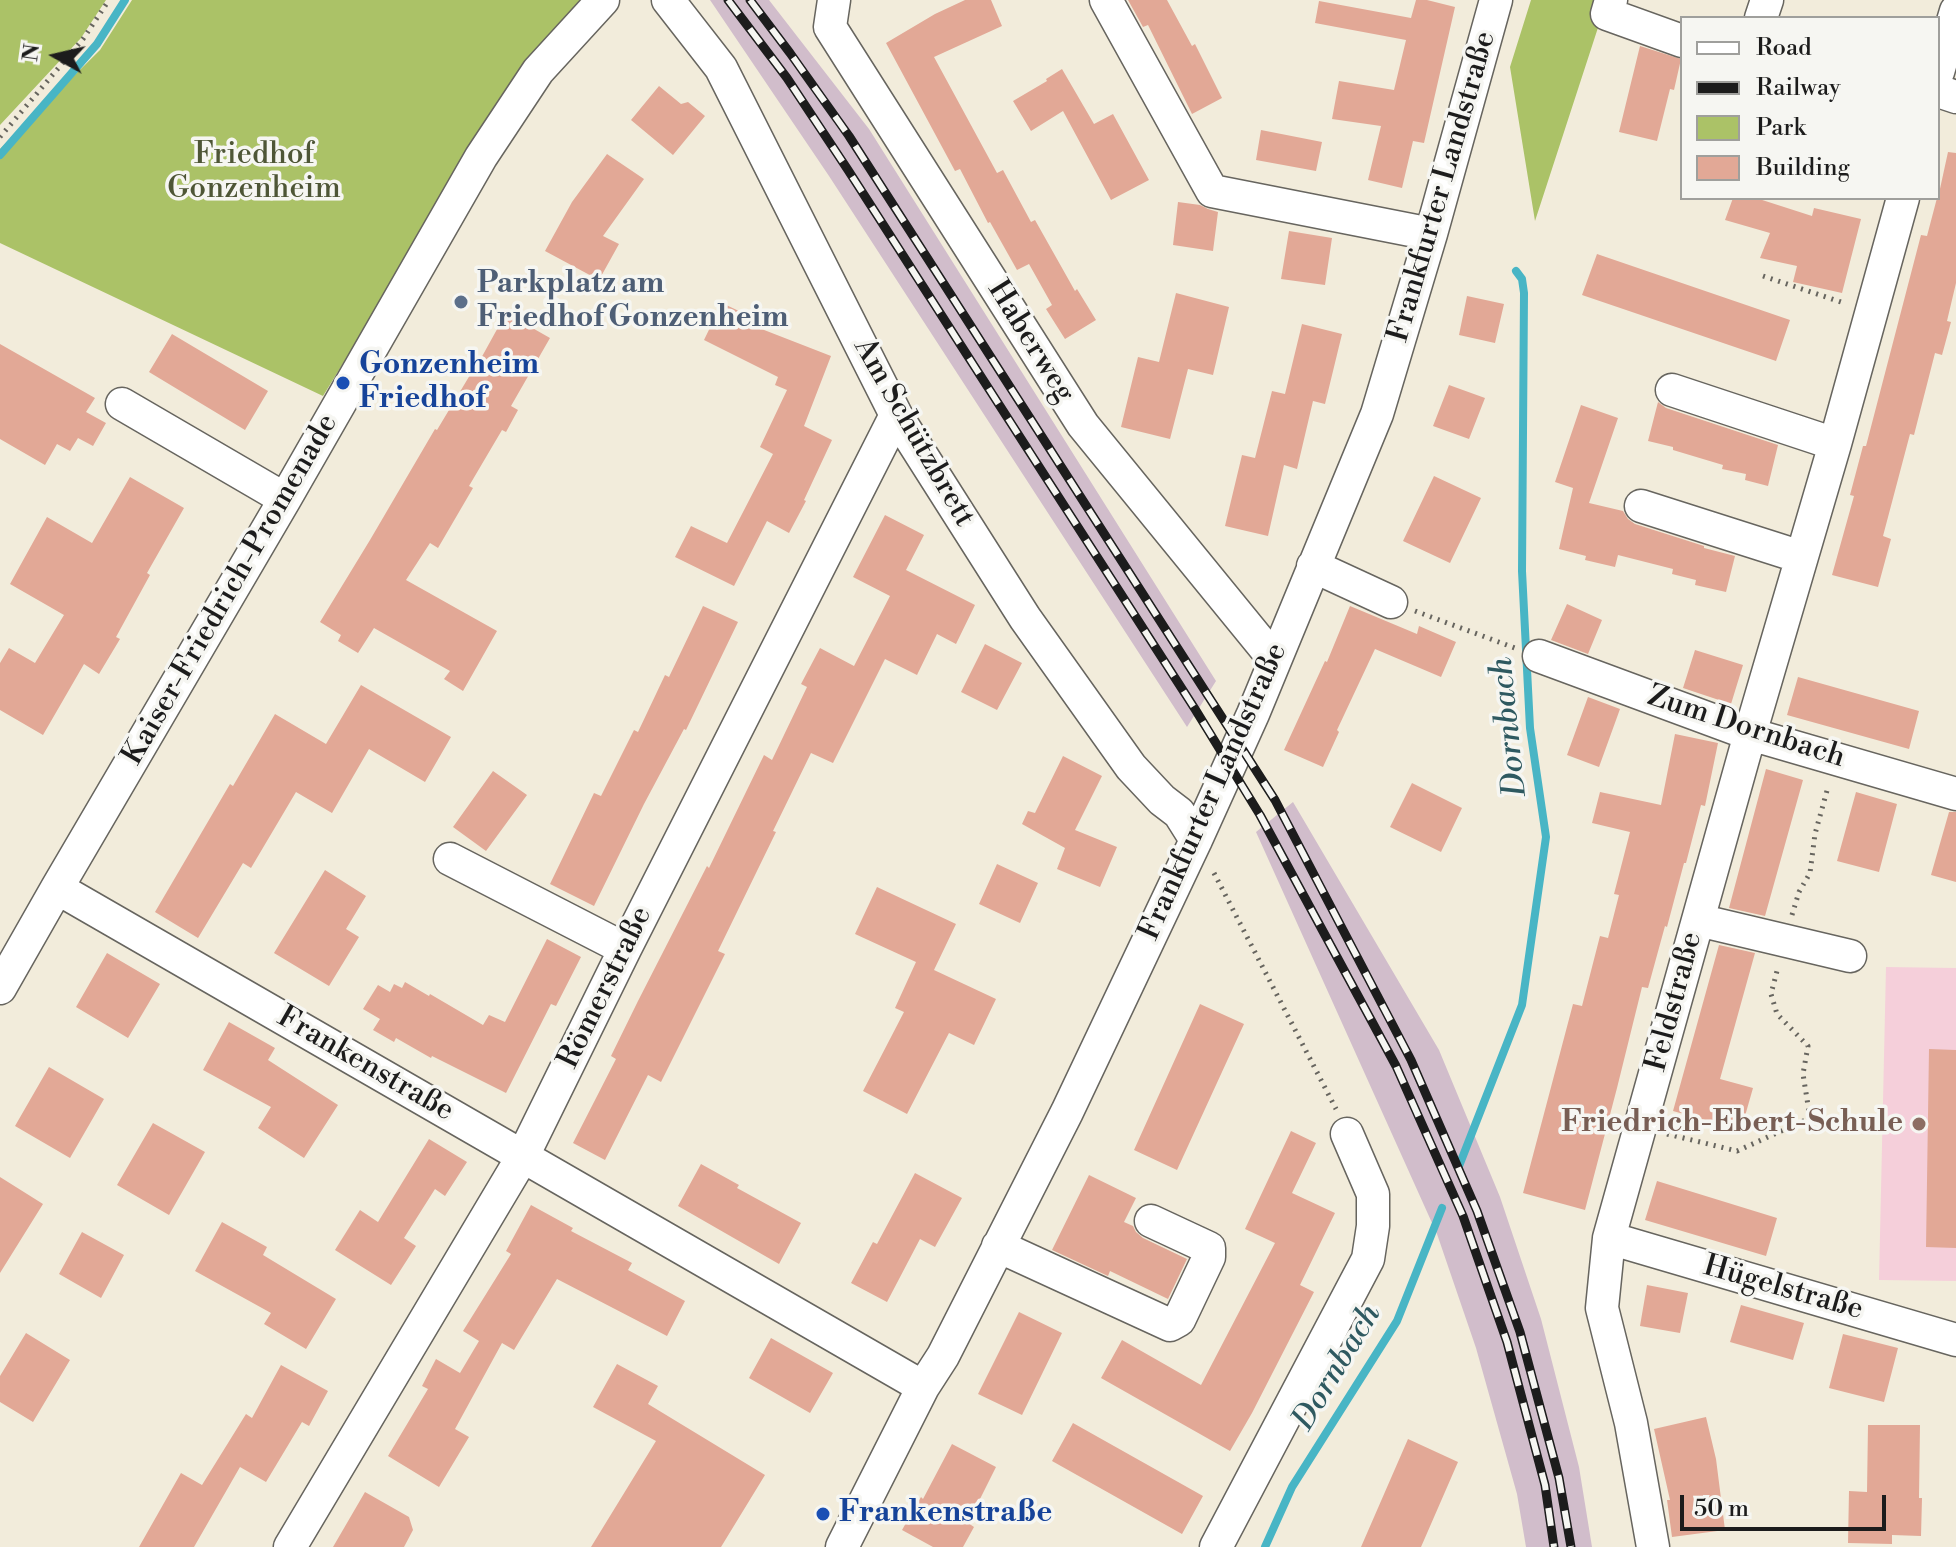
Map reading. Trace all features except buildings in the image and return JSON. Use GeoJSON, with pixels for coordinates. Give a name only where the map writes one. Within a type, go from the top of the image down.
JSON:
{"type":"FeatureCollection","features":[{"type":"Feature","properties":{"kind":"street","name":"Kaiser-Friedrich-Promenade"},"geometry":{"type":"LineString","coordinates":[[0,988],[481,157],[538,71],[603,0]]}},
{"type":"Feature","properties":{"kind":"street","name":"Am Schützbrett"},"geometry":{"type":"LineString","coordinates":[[668,0],[721,68],[896,415],[1025,618],[1113,743],[1162,800],[1179,813],[1196,840]]}},
{"type":"Feature","properties":{"kind":"street","name":"Haberweg"},"geometry":{"type":"LineString","coordinates":[[834,0],[830,27],[1083,425],[1274,659]]}},
{"type":"Feature","properties":{"kind":"street"},"geometry":{"type":"LineString","coordinates":[[1106,0],[1212,191],[1431,234]]}},
{"type":"Feature","properties":{"kind":"street","name":"Frankfurter Landstraße"},"geometry":{"type":"LineString","coordinates":[[842,1547],[1067,1112],[1253,714],[1377,414],[1496,0]]}},
{"type":"Feature","properties":{"kind":"street"},"geometry":{"type":"LineString","coordinates":[[1611,0],[1607,14],[1680,40]]}},
{"type":"Feature","properties":{"kind":"street"},"geometry":{"type":"LineString","coordinates":[[1940,65],[1956,11]]}},
{"type":"Feature","properties":{"kind":"street","name":"Feldstraße"},"geometry":{"type":"LineString","coordinates":[[1653,1547],[1631,1423],[1602,1308],[1609,1238],[1902,200]]}},
{"type":"Feature","properties":{"kind":"street"},"geometry":{"type":"LineString","coordinates":[[1672,390],[1835,444]]}},
{"type":"Feature","properties":{"kind":"street"},"geometry":{"type":"LineString","coordinates":[[122,404],[285,499]]}},
{"type":"Feature","properties":{"kind":"street","name":"Römerstraße"},"geometry":{"type":"LineString","coordinates":[[290,1547],[523,1156],[896,415]]}},
{"type":"Feature","properties":{"kind":"street"},"geometry":{"type":"LineString","coordinates":[[1641,506],[1801,557]]}},
{"type":"Feature","properties":{"kind":"street"},"geometry":{"type":"LineString","coordinates":[[1313,566],[1391,602]]}},
{"type":"Feature","properties":{"kind":"street","name":"Zum Dornbach"},"geometry":{"type":"LineString","coordinates":[[1539,656],[1750,734],[1956,794]]}},
{"type":"Feature","properties":{"kind":"street"},"geometry":{"type":"LineString","coordinates":[[450,859],[625,949]]}},
{"type":"Feature","properties":{"kind":"street","name":"Frankenstraße"},"geometry":{"type":"LineString","coordinates":[[57,888],[923,1387]]}},
{"type":"Feature","properties":{"kind":"street"},"geometry":{"type":"LineString","coordinates":[[1698,920],[1850,956]]}},
{"type":"Feature","properties":{"kind":"street"},"geometry":{"type":"LineString","coordinates":[[1216,1547],[1368,1259],[1373,1226],[1373,1194],[1347,1134]]}},
{"type":"Feature","properties":{"kind":"street"},"geometry":{"type":"LineString","coordinates":[[998,1246],[1170,1325],[1179,1320],[1209,1257],[1209,1248],[1151,1221]]}},
{"type":"Feature","properties":{"kind":"street","name":"Hügelstraße"},"geometry":{"type":"LineString","coordinates":[[1609,1238],[1956,1340]]}},
{"type":"Feature","properties":{"kind":"path"},"geometry":{"type":"LineString","coordinates":[[0,137],[83,39],[109,0]]}},
{"type":"Feature","properties":{"kind":"path"},"geometry":{"type":"LineString","coordinates":[[1763,276],[1872,312]]}},
{"type":"Feature","properties":{"kind":"path"},"geometry":{"type":"LineString","coordinates":[[1391,602],[1498,642]]}},
{"type":"Feature","properties":{"kind":"path"},"geometry":{"type":"LineString","coordinates":[[1640,1127],[1737,1151],[1810,1118],[1803,1074],[1808,1046],[1777,1014],[1771,994],[1799,892],[1810,873],[1815,834],[1835,759]]}},
{"type":"Feature","properties":{"kind":"path"},"geometry":{"type":"LineString","coordinates":[[1196,840],[1347,1134]]}},
{"type":"Feature","properties":{"kind":"shaded area"},"geometry":{"type":"Polygon","coordinates":[[[710,0],[769,0],[869,129],[1216,681],[1187,727],[829,176],[710,0]]]}},
{"type":"Feature","properties":{"kind":"shaded area"},"geometry":{"type":"Polygon","coordinates":[[[1293,802],[1439,1050],[1500,1197],[1541,1319],[1579,1467],[1592,1547],[1526,1547],[1517,1494],[1476,1348],[1437,1234],[1256,832],[1293,802]]]}},
{"type":"Feature","properties":{"kind":"shaded area","name":"Friedrich-Ebert-Schule"},"geometry":{"type":"Polygon","coordinates":[[[1886,967],[1956,968],[1956,1281],[1879,1280],[1886,967]]]}},
{"type":"Feature","properties":{"kind":"green space"},"geometry":{"type":"Polygon","coordinates":[[[0,0],[106,0],[81,38],[0,125],[0,0]]]}},
{"type":"Feature","properties":{"kind":"green space","name":"Friedhof Gonzenheim"},"geometry":{"type":"Polygon","coordinates":[[[132,0],[586,0],[394,280],[323,396],[0,243],[0,149],[100,50],[132,0]]]}},
{"type":"Feature","properties":{"kind":"green space"},"geometry":{"type":"Polygon","coordinates":[[[1531,0],[1607,0],[1535,221],[1510,67],[1531,0]]]}},
{"type":"Feature","properties":{"kind":"waterway"},"geometry":{"type":"LineString","coordinates":[[0,155],[97,44],[125,0]]}},
{"type":"Feature","properties":{"kind":"waterway","name":"Dornbach"},"geometry":{"type":"LineString","coordinates":[[1459,1166],[1522,1005],[1546,837],[1530,728],[1522,571],[1524,293],[1522,279],[1516,271]]}},
{"type":"Feature","properties":{"kind":"waterway","name":"Dornbach"},"geometry":{"type":"LineString","coordinates":[[1265,1547],[1292,1487],[1397,1321],[1442,1208]]}},
{"type":"Feature","properties":{"kind":"railway"},"geometry":{"type":"LineString","coordinates":[[728,0],[787,78],[848,170],[1195,709],[1260,815],[1396,1066],[1463,1216],[1507,1342],[1545,1485],[1554,1547]]}},
{"type":"Feature","properties":{"kind":"railway"},"geometry":{"type":"LineString","coordinates":[[750,0],[849,136],[1275,800],[1411,1060],[1477,1211],[1520,1332],[1559,1478],[1571,1547]]}},
{"type":"Feature","properties":{"kind":"place","name":"Parkplatz am Friedhof Gonzenheim"},"geometry":{"type":"Point","coordinates":[461,302]}},
{"type":"Feature","properties":{"kind":"place","name":"Gonzenheim Friedhof"},"geometry":{"type":"Point","coordinates":[343,383]}},
{"type":"Feature","properties":{"kind":"place","name":"Friedrich-Ebert-Schule"},"geometry":{"type":"Point","coordinates":[1919,1124]}},
{"type":"Feature","properties":{"kind":"place","name":"Frankenstraße"},"geometry":{"type":"Point","coordinates":[823,1514]}}]}
